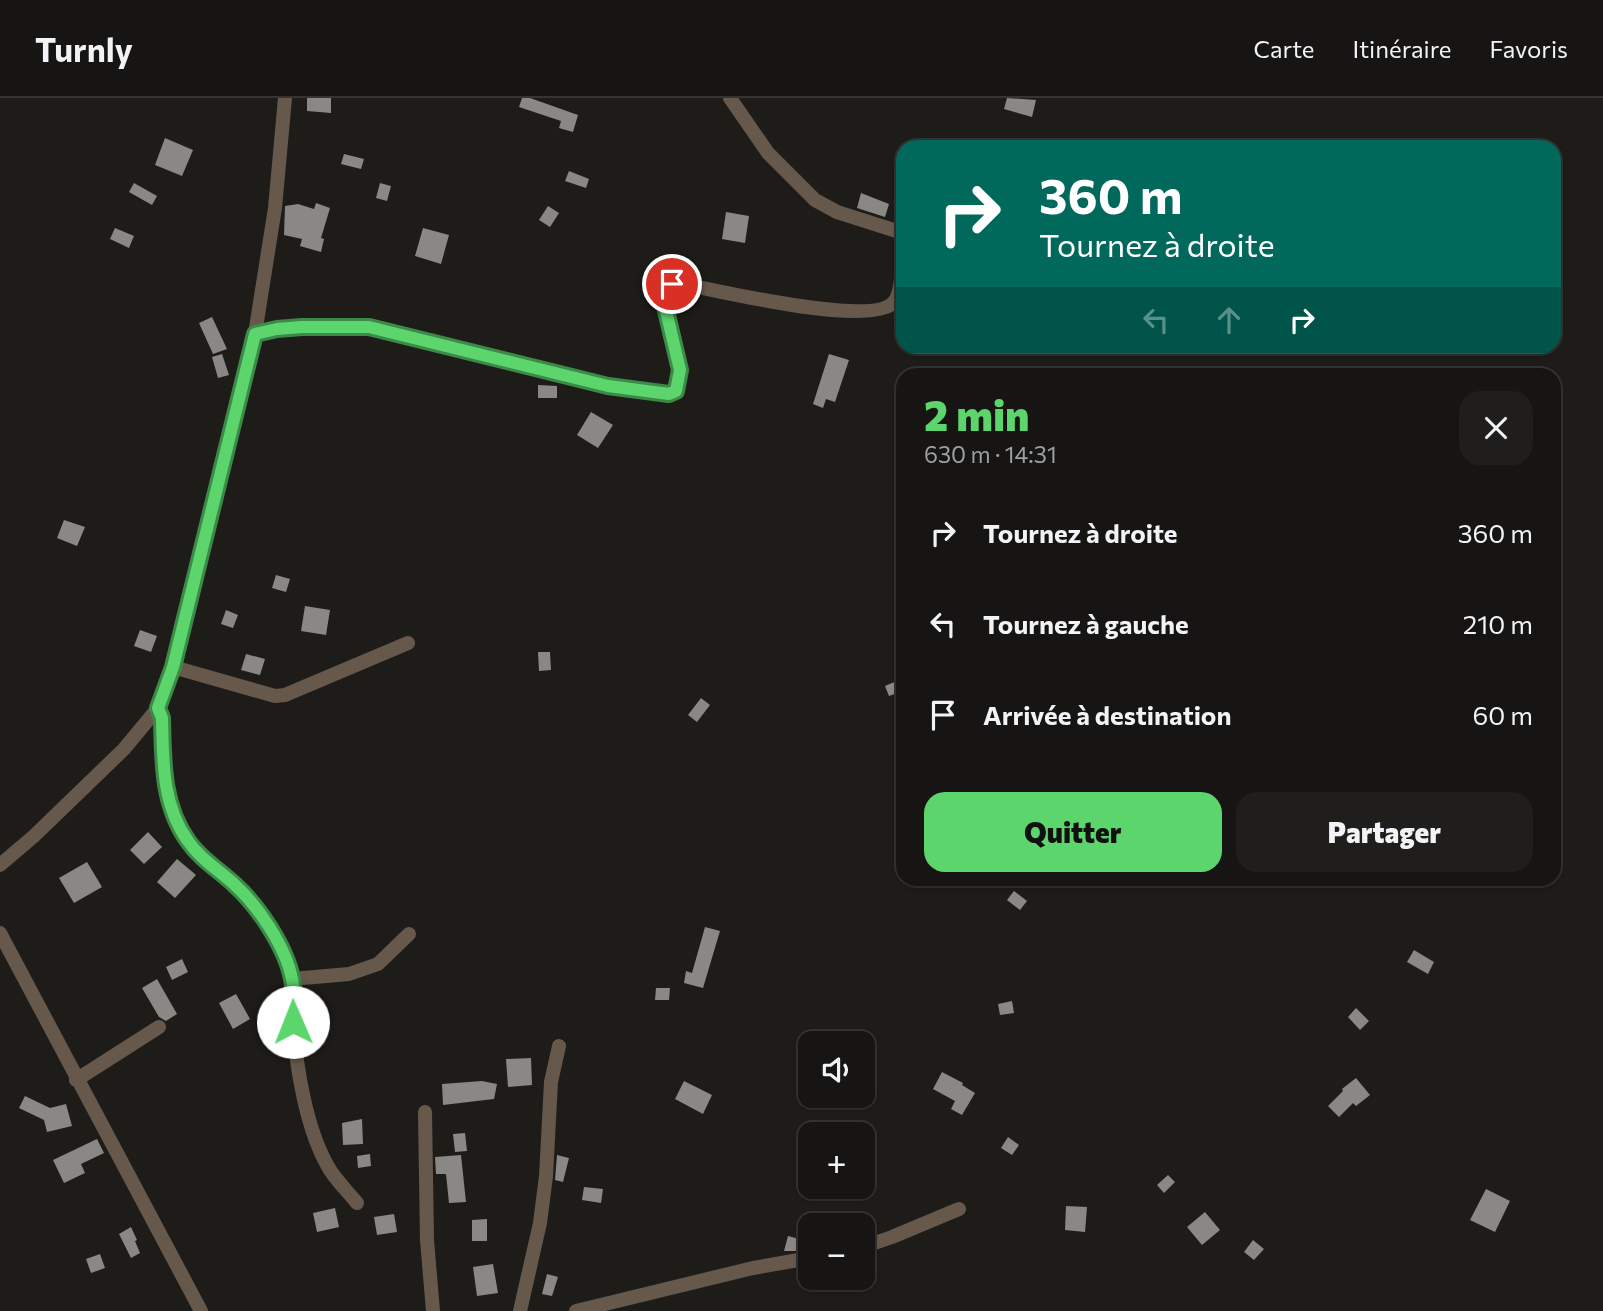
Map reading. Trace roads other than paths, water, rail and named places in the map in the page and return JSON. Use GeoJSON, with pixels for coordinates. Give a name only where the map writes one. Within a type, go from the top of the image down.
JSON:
{"type":"FeatureCollection","features":[{"type":"Feature","properties":{"kind":"street"},"geometry":{"type":"LineString","coordinates":[[0,865],[124,749],[158,708],[173,667],[255,334],[275,208],[285,98]]}},
{"type":"Feature","properties":{"kind":"street"},"geometry":{"type":"LineString","coordinates":[[730,98],[768,153],[816,200],[837,212],[896,231]]}},
{"type":"Feature","properties":{"kind":"street"},"geometry":{"type":"LineString","coordinates":[[255,334],[302,327],[369,327],[608,386],[669,394],[676,391],[680,370],[678,352],[664,302],[663,293],[666,286],[684,284],[806,307],[857,312],[879,311],[896,300]]}},
{"type":"Feature","properties":{"kind":"street"},"geometry":{"type":"LineString","coordinates":[[173,667],[275,696],[285,695],[408,643]]}},
{"type":"Feature","properties":{"kind":"street"},"geometry":{"type":"LineString","coordinates":[[158,708],[162,718],[165,787],[171,808],[187,841],[259,910],[274,934],[292,979],[293,1022],[313,1134],[330,1170],[357,1203]]}},
{"type":"Feature","properties":{"kind":"street"},"geometry":{"type":"LineString","coordinates":[[0,933],[201,1311]]}},
{"type":"Feature","properties":{"kind":"street"},"geometry":{"type":"LineString","coordinates":[[292,979],[349,974],[378,964],[409,934]]}},
{"type":"Feature","properties":{"kind":"street"},"geometry":{"type":"LineString","coordinates":[[76,1080],[159,1027]]}},
{"type":"Feature","properties":{"kind":"street"},"geometry":{"type":"LineString","coordinates":[[520,1311],[543,1200],[551,1082],[559,1046]]}},
{"type":"Feature","properties":{"kind":"street"},"geometry":{"type":"LineString","coordinates":[[425,1112],[427,1240],[433,1311]]}},
{"type":"Feature","properties":{"kind":"street"},"geometry":{"type":"LineString","coordinates":[[875,1243],[959,1209]]}},
{"type":"Feature","properties":{"kind":"street"},"geometry":{"type":"LineString","coordinates":[[576,1311],[753,1268],[798,1260]]}}]}
